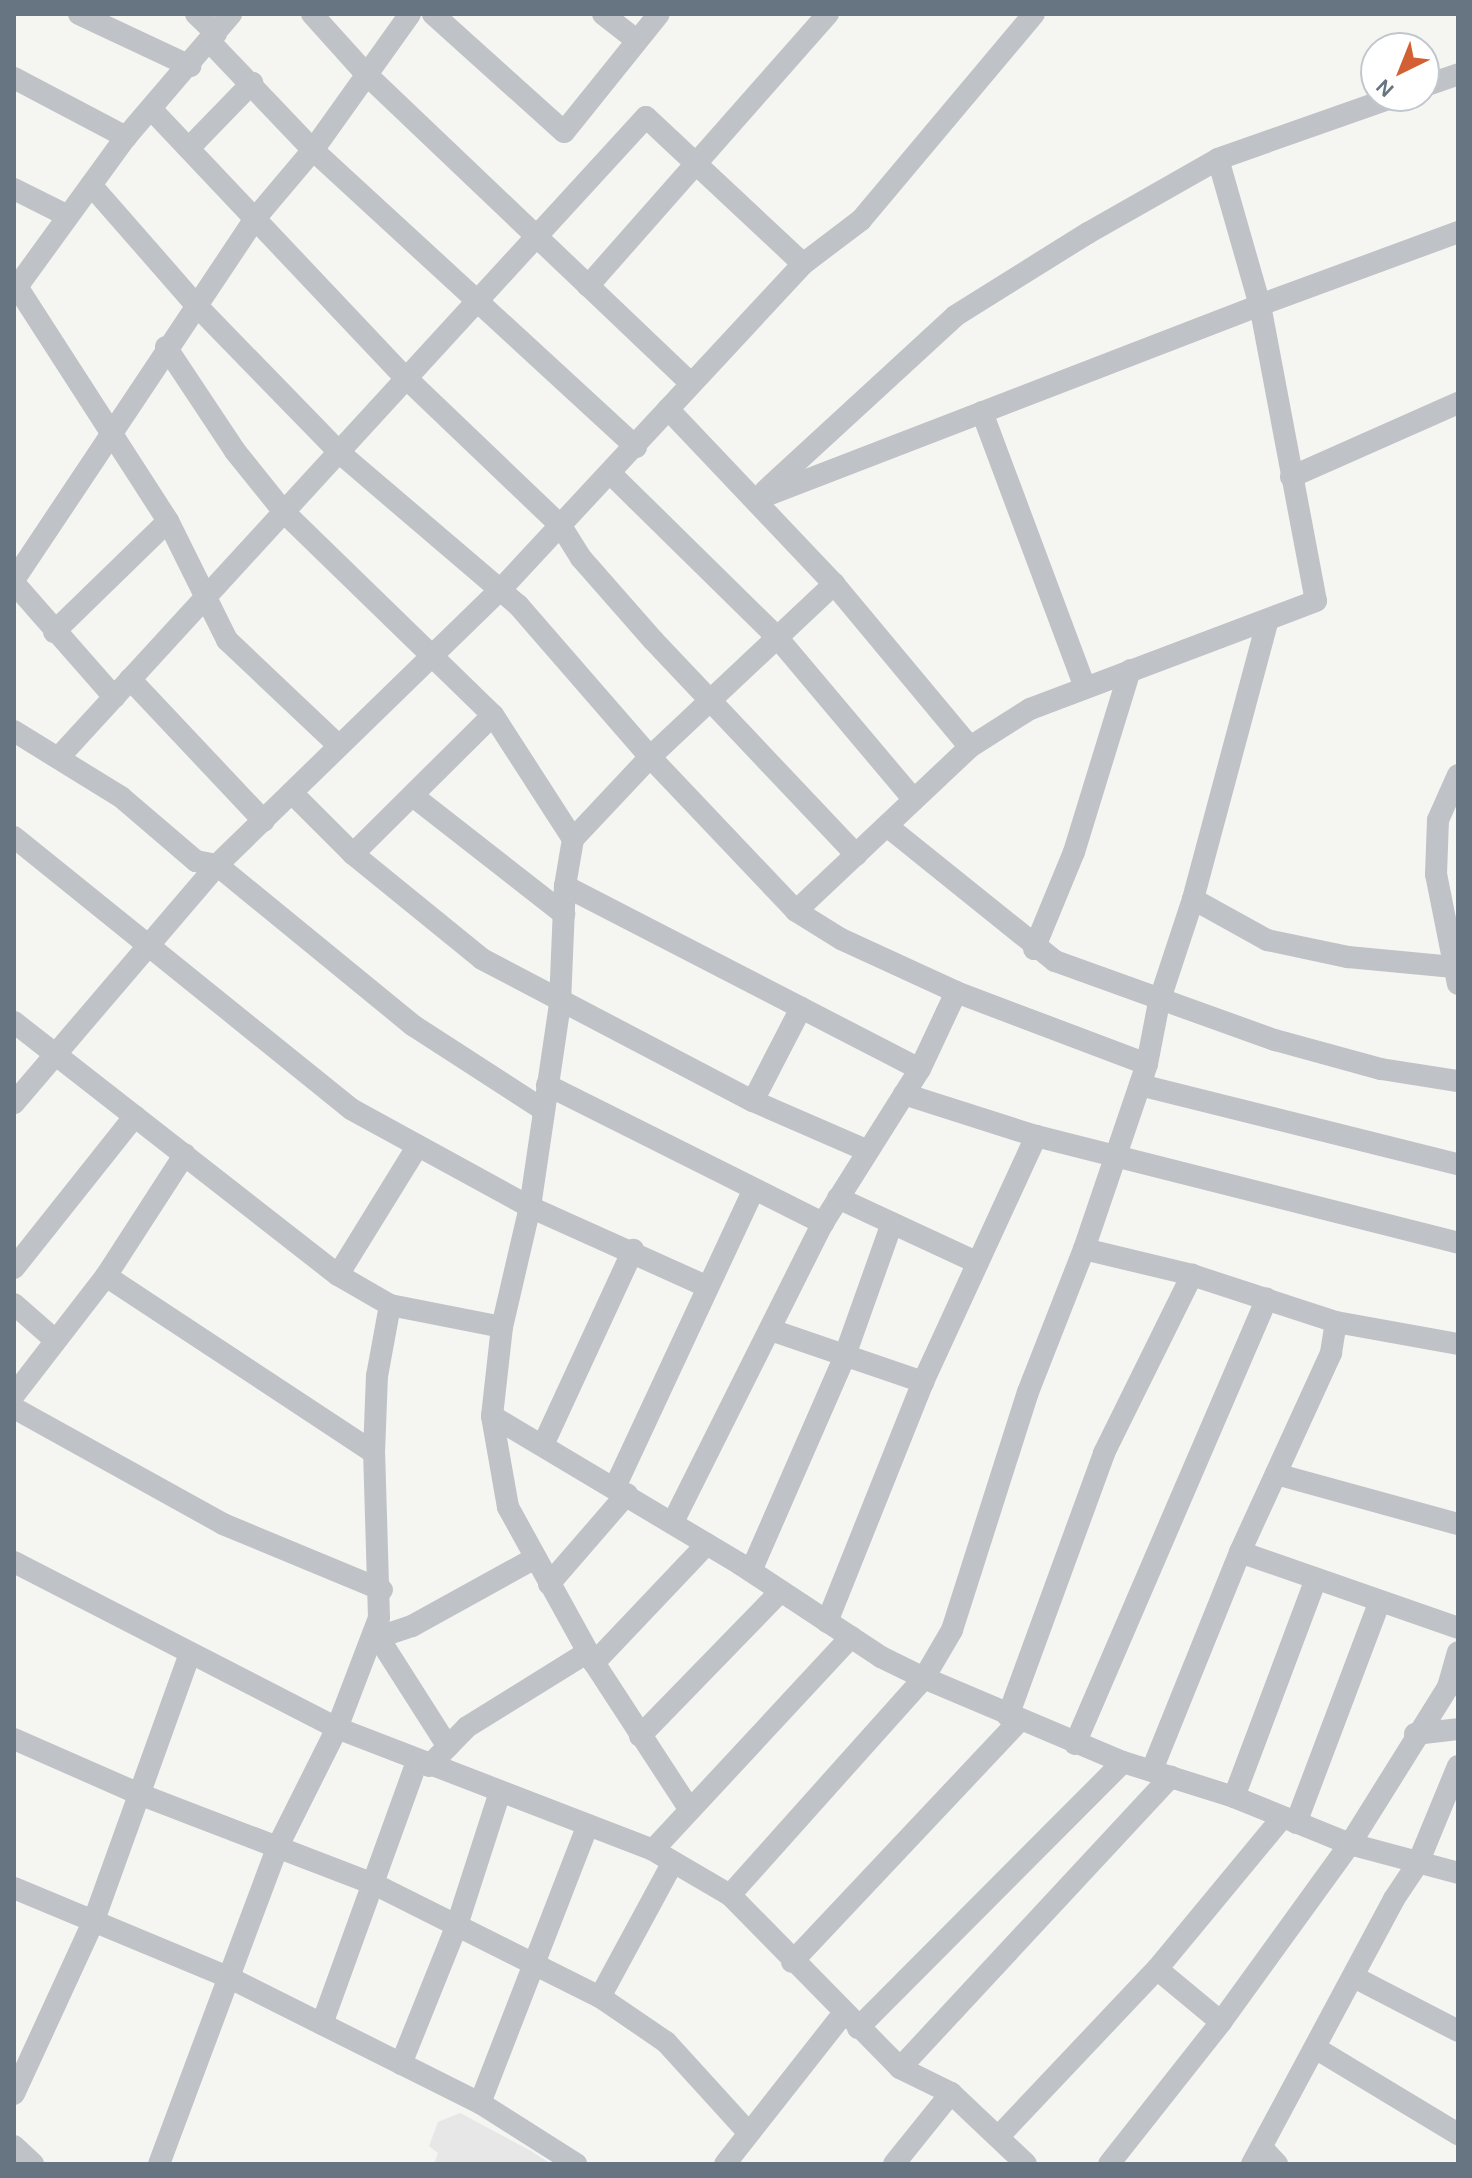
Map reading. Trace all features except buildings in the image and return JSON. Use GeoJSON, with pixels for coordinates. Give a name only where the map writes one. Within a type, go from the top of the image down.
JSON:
{"type":"FeatureCollection","features":[{"type":"Feature","properties":{"kind":"street"},"geometry":{"type":"LineString","coordinates":[[79,14],[190,66]]}},
{"type":"Feature","properties":{"kind":"street"},"geometry":{"type":"LineString","coordinates":[[196,14],[252,83],[313,150],[636,447]]}},
{"type":"Feature","properties":{"kind":"street"},"geometry":{"type":"LineString","coordinates":[[231,14],[153,111],[126,137],[15,286],[112,429],[168,521],[209,598],[227,640],[338,745]]}},
{"type":"Feature","properties":{"kind":"street"},"geometry":{"type":"LineString","coordinates":[[312,14],[367,75],[689,382]]}},
{"type":"Feature","properties":{"kind":"street"},"geometry":{"type":"LineString","coordinates":[[114,697],[54,632],[14,581],[166,347],[253,221],[313,150],[410,14]]}},
{"type":"Feature","properties":{"kind":"street"},"geometry":{"type":"LineString","coordinates":[[433,14],[564,132],[659,14]]}},
{"type":"Feature","properties":{"kind":"street"},"geometry":{"type":"LineString","coordinates":[[603,14],[636,40]]}},
{"type":"Feature","properties":{"kind":"street"},"geometry":{"type":"LineString","coordinates":[[588,286],[828,14]]}},
{"type":"Feature","properties":{"kind":"street"},"geometry":{"type":"LineString","coordinates":[[14,1103],[217,865],[501,589],[636,447],[689,382],[803,264],[861,220],[1034,14]]}},
{"type":"Feature","properties":{"kind":"street"},"geometry":{"type":"LineString","coordinates":[[14,78],[126,137]]}},
{"type":"Feature","properties":{"kind":"street"},"geometry":{"type":"LineString","coordinates":[[189,148],[252,83]]}},
{"type":"Feature","properties":{"kind":"street"},"geometry":{"type":"LineString","coordinates":[[755,500],[955,316],[1218,159],[1360,109]]}},
{"type":"Feature","properties":{"kind":"street"},"geometry":{"type":"LineString","coordinates":[[153,111],[253,221],[404,376],[561,526],[581,558],[709,700],[856,855]]}},
{"type":"Feature","properties":{"kind":"street"},"geometry":{"type":"LineString","coordinates":[[60,756],[341,454],[404,376],[646,117],[697,160],[803,264]]}},
{"type":"Feature","properties":{"kind":"street"},"geometry":{"type":"LineString","coordinates":[[796,911],[970,747],[1030,709],[1316,601],[1260,305],[1218,159]]}},
{"type":"Feature","properties":{"kind":"street"},"geometry":{"type":"LineString","coordinates":[[91,185],[197,306],[341,454],[501,589],[650,757],[796,911],[841,939],[1143,1074],[1458,1164]]}},
{"type":"Feature","properties":{"kind":"street"},"geometry":{"type":"LineString","coordinates":[[14,189],[68,216]]}},
{"type":"Feature","properties":{"kind":"street"},"geometry":{"type":"LineString","coordinates":[[755,500],[1458,232]]}},
{"type":"Feature","properties":{"kind":"street"},"geometry":{"type":"LineString","coordinates":[[166,347],[235,451],[284,512],[493,715],[573,839]]}},
{"type":"Feature","properties":{"kind":"street"},"geometry":{"type":"LineString","coordinates":[[1291,477],[1458,403]]}},
{"type":"Feature","properties":{"kind":"street"},"geometry":{"type":"LineString","coordinates":[[668,409],[834,584],[970,747]]}},
{"type":"Feature","properties":{"kind":"street"},"geometry":{"type":"LineString","coordinates":[[982,412],[1085,687]]}},
{"type":"Feature","properties":{"kind":"street"},"geometry":{"type":"LineString","coordinates":[[611,474],[776,636],[914,800]]}},
{"type":"Feature","properties":{"kind":"street"},"geometry":{"type":"LineString","coordinates":[[54,632],[168,521]]}},
{"type":"Feature","properties":{"kind":"street"},"geometry":{"type":"LineString","coordinates":[[690,1810],[591,1657],[508,1507],[492,1416],[502,1327],[530,1207],[560,1003],[565,886],[573,839],[650,757],[834,584]]}},
{"type":"Feature","properties":{"kind":"street"},"geometry":{"type":"LineString","coordinates":[[730,1895],[924,1678],[952,1630],[1028,1392],[1084,1249],[1143,1074],[1159,1002],[1193,899],[1267,622]]}},
{"type":"Feature","properties":{"kind":"street"},"geometry":{"type":"LineString","coordinates":[[1034,949],[1074,852],[1130,670]]}},
{"type":"Feature","properties":{"kind":"street"},"geometry":{"type":"LineString","coordinates":[[130,679],[264,821]]}},
{"type":"Feature","properties":{"kind":"street"},"geometry":{"type":"LineString","coordinates":[[353,854],[493,715]]}},
{"type":"Feature","properties":{"kind":"street"},"geometry":{"type":"LineString","coordinates":[[14,731],[60,756],[121,797],[196,861],[217,865],[414,1026],[544,1110]]}},
{"type":"Feature","properties":{"kind":"street"},"geometry":{"type":"LineString","coordinates":[[1193,899],[1267,940],[1457,977],[1436,874],[1438,820],[1458,775]]}},
{"type":"Feature","properties":{"kind":"street"},"geometry":{"type":"LineString","coordinates":[[292,793],[353,854],[482,959],[560,1003],[753,1101],[868,1151]]}},
{"type":"Feature","properties":{"kind":"street"},"geometry":{"type":"LineString","coordinates":[[413,796],[564,914]]}},
{"type":"Feature","properties":{"kind":"street"},"geometry":{"type":"LineString","coordinates":[[887,826],[1034,949],[1159,1002],[1381,1069],[1458,1081]]}},
{"type":"Feature","properties":{"kind":"street"},"geometry":{"type":"LineString","coordinates":[[14,837],[144,947],[351,1109],[530,1207],[633,1250],[706,1286]]}},
{"type":"Feature","properties":{"kind":"street"},"geometry":{"type":"LineString","coordinates":[[565,886],[920,1069]]}},
{"type":"Feature","properties":{"kind":"street"},"geometry":{"type":"LineString","coordinates":[[673,1522],[823,1223],[920,1069],[956,992]]}},
{"type":"Feature","properties":{"kind":"street"},"geometry":{"type":"LineString","coordinates":[[753,1101],[801,1008]]}},
{"type":"Feature","properties":{"kind":"street"},"geometry":{"type":"LineString","coordinates":[[14,1022],[338,1275],[390,1305],[502,1327]]}},
{"type":"Feature","properties":{"kind":"street"},"geometry":{"type":"LineString","coordinates":[[547,1085],[753,1191],[823,1223]]}},
{"type":"Feature","properties":{"kind":"street"},"geometry":{"type":"LineString","coordinates":[[904,1094],[1036,1136],[1458,1243]]}},
{"type":"Feature","properties":{"kind":"street"},"geometry":{"type":"LineString","coordinates":[[14,1268],[135,1116]]}},
{"type":"Feature","properties":{"kind":"street"},"geometry":{"type":"LineString","coordinates":[[827,1622],[923,1382],[1036,1136]]}},
{"type":"Feature","properties":{"kind":"street"},"geometry":{"type":"LineString","coordinates":[[338,1275],[417,1147]]}},
{"type":"Feature","properties":{"kind":"street"},"geometry":{"type":"LineString","coordinates":[[14,1395],[54,1339],[106,1276],[185,1154]]}},
{"type":"Feature","properties":{"kind":"street"},"geometry":{"type":"LineString","coordinates":[[549,1584],[621,1491],[706,1286],[753,1191]]}},
{"type":"Feature","properties":{"kind":"street"},"geometry":{"type":"LineString","coordinates":[[838,1198],[978,1263]]}},
{"type":"Feature","properties":{"kind":"street"},"geometry":{"type":"LineString","coordinates":[[751,1571],[844,1358],[892,1223]]}},
{"type":"Feature","properties":{"kind":"street"},"geometry":{"type":"LineString","coordinates":[[1084,1249],[1192,1275],[1336,1322],[1458,1344]]}},
{"type":"Feature","properties":{"kind":"street"},"geometry":{"type":"LineString","coordinates":[[543,1445],[633,1250]]}},
{"type":"Feature","properties":{"kind":"street"},"geometry":{"type":"LineString","coordinates":[[792,1962],[1013,1719],[1104,1453],[1192,1275]]}},
{"type":"Feature","properties":{"kind":"street"},"geometry":{"type":"LineString","coordinates":[[106,1276],[374,1453]]}},
{"type":"Feature","properties":{"kind":"street"},"geometry":{"type":"LineString","coordinates":[[1075,1744],[1267,1299]]}},
{"type":"Feature","properties":{"kind":"street"},"geometry":{"type":"LineString","coordinates":[[14,1304],[54,1339]]}},
{"type":"Feature","properties":{"kind":"street"},"geometry":{"type":"LineString","coordinates":[[159,2164],[278,1846],[337,1728],[376,1638],[382,1590],[374,1453],[377,1376],[390,1305]]}},
{"type":"Feature","properties":{"kind":"street"},"geometry":{"type":"LineString","coordinates":[[900,2068],[1162,1773],[1240,1552],[1331,1353],[1336,1322]]}},
{"type":"Feature","properties":{"kind":"street"},"geometry":{"type":"LineString","coordinates":[[771,1330],[844,1358],[923,1382]]}},
{"type":"Feature","properties":{"kind":"street"},"geometry":{"type":"LineString","coordinates":[[14,1408],[223,1524],[382,1590]]}},
{"type":"Feature","properties":{"kind":"street"},"geometry":{"type":"LineString","coordinates":[[492,1416],[673,1522],[851,1637],[924,1678],[1013,1719],[1123,1762],[1234,1797],[1350,1844],[1458,1873]]}},
{"type":"Feature","properties":{"kind":"street"},"geometry":{"type":"LineString","coordinates":[[1276,1474],[1458,1524]]}},
{"type":"Feature","properties":{"kind":"street"},"geometry":{"type":"LineString","coordinates":[[322,2024],[423,1764],[448,1747],[467,1727],[591,1657],[707,1544]]}},
{"type":"Feature","properties":{"kind":"street"},"geometry":{"type":"LineString","coordinates":[[1240,1552],[1458,1628]]}},
{"type":"Feature","properties":{"kind":"street"},"geometry":{"type":"LineString","coordinates":[[376,1638],[412,1626],[535,1558]]}},
{"type":"Feature","properties":{"kind":"street"},"geometry":{"type":"LineString","coordinates":[[14,1562],[189,1656],[337,1728],[499,1795],[653,1850],[730,1895],[792,1962],[900,2068],[951,2093],[1026,2164]]}},
{"type":"Feature","properties":{"kind":"street"},"geometry":{"type":"LineString","coordinates":[[1234,1797],[1316,1579]]}},
{"type":"Feature","properties":{"kind":"street"},"geometry":{"type":"LineString","coordinates":[[640,1736],[781,1591]]}},
{"type":"Feature","properties":{"kind":"street"},"geometry":{"type":"LineString","coordinates":[[999,2136],[1157,1969],[1289,1820],[1379,1603]]}},
{"type":"Feature","properties":{"kind":"street"},"geometry":{"type":"LineString","coordinates":[[653,1850],[851,1637]]}},
{"type":"Feature","properties":{"kind":"street"},"geometry":{"type":"LineString","coordinates":[[376,1638],[448,1747]]}},
{"type":"Feature","properties":{"kind":"street"},"geometry":{"type":"LineString","coordinates":[[1109,2164],[1221,2022],[1350,1844],[1415,1734],[1448,1687],[1458,1652]]}},
{"type":"Feature","properties":{"kind":"street"},"geometry":{"type":"LineString","coordinates":[[14,2094],[19,2066],[94,1920],[189,1656]]}},
{"type":"Feature","properties":{"kind":"street"},"geometry":{"type":"LineString","coordinates":[[1415,1734],[1458,1729]]}},
{"type":"Feature","properties":{"kind":"street"},"geometry":{"type":"LineString","coordinates":[[14,1739],[139,1794],[376,1885],[600,1997],[666,2042],[748,2132]]}},
{"type":"Feature","properties":{"kind":"street"},"geometry":{"type":"LineString","coordinates":[[725,2164],[748,2132],[850,2021],[1123,1762]]}},
{"type":"Feature","properties":{"kind":"street"},"geometry":{"type":"LineString","coordinates":[[1264,2159],[1354,1977],[1418,1863],[1458,1766]]}},
{"type":"Feature","properties":{"kind":"street"},"geometry":{"type":"LineString","coordinates":[[401,2064],[457,1925],[499,1795]]}},
{"type":"Feature","properties":{"kind":"street"},"geometry":{"type":"LineString","coordinates":[[480,2103],[532,1961],[587,1827]]}},
{"type":"Feature","properties":{"kind":"street"},"geometry":{"type":"LineString","coordinates":[[600,1997],[673,1862]]}},
{"type":"Feature","properties":{"kind":"street"},"geometry":{"type":"LineString","coordinates":[[14,1888],[228,1977],[480,2103],[576,2164]]}},
{"type":"Feature","properties":{"kind":"street"},"geometry":{"type":"LineString","coordinates":[[1157,1969],[1221,2022]]}},
{"type":"Feature","properties":{"kind":"street"},"geometry":{"type":"LineString","coordinates":[[1354,1977],[1458,2031]]}},
{"type":"Feature","properties":{"kind":"street"},"geometry":{"type":"LineString","coordinates":[[1317,2049],[1458,2134]]}},
{"type":"Feature","properties":{"kind":"street"},"geometry":{"type":"LineString","coordinates":[[894,2164],[951,2093]]}},
{"type":"Feature","properties":{"kind":"street"},"geometry":{"type":"LineString","coordinates":[[14,2146],[33,2164]]}},
{"type":"Feature","properties":{"kind":"shaded area"},"geometry":{"type":"Polygon","coordinates":[[[460,2113],[551,2164],[434,2164],[438,2153],[429,2146],[438,2122],[460,2113]]]}}]}
